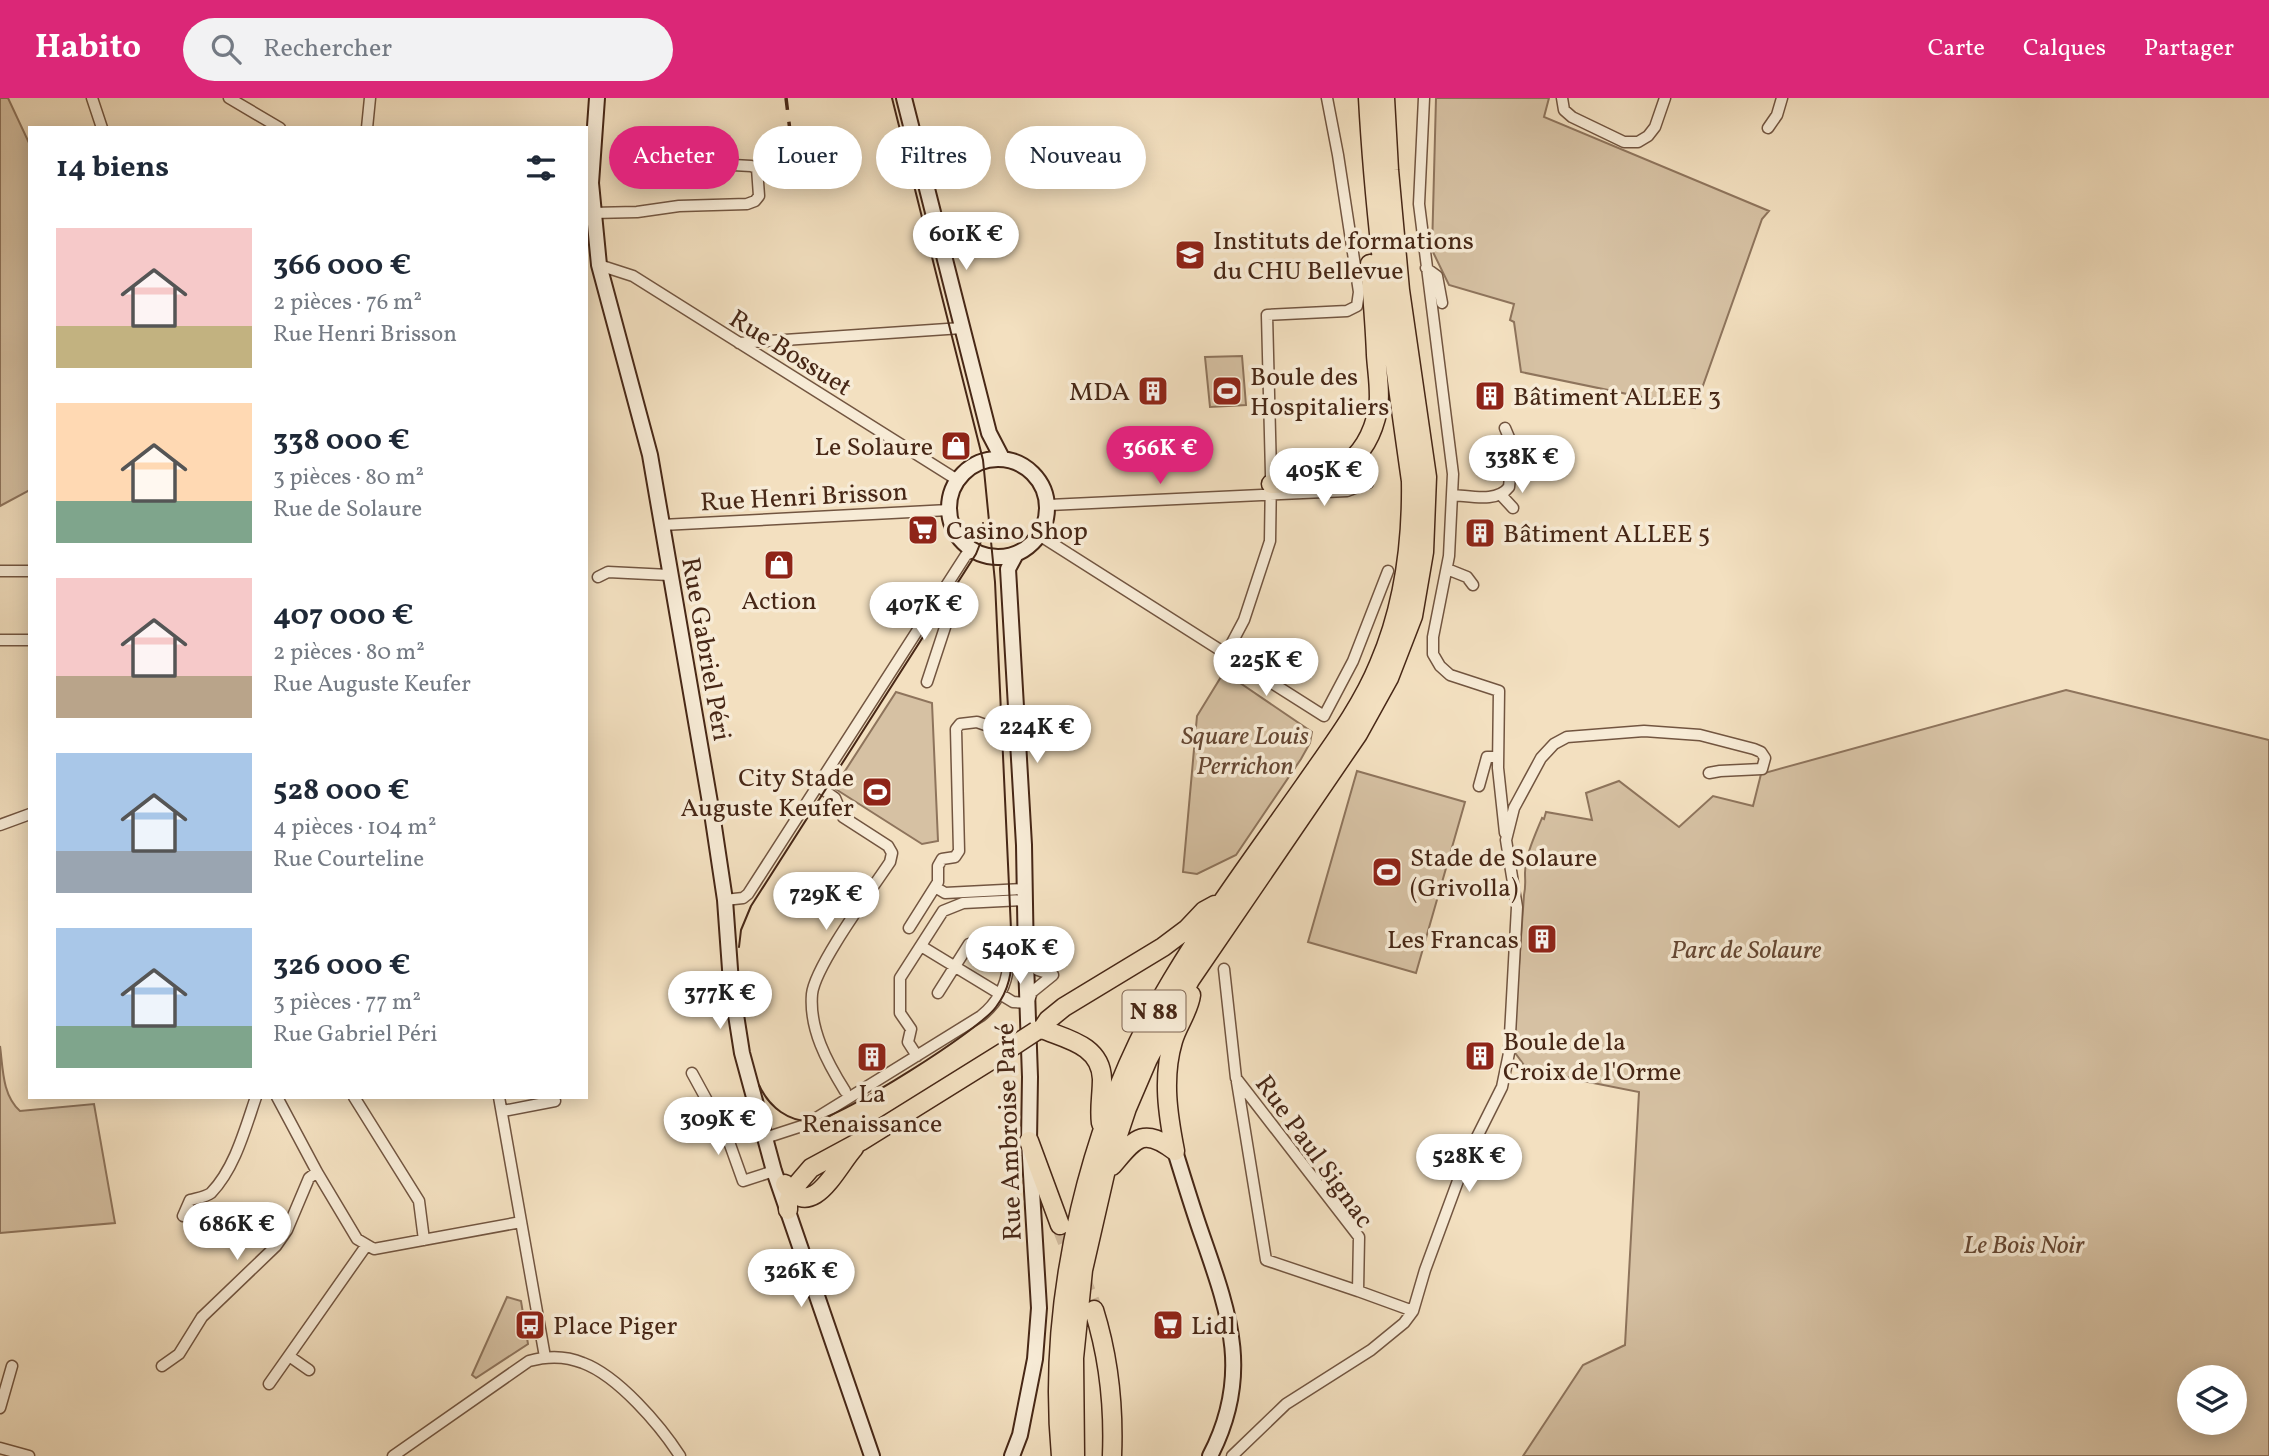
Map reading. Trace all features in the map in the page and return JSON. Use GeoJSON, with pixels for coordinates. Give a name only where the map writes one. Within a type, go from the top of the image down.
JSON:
{"type":"FeatureCollection","features":[{"type":"Feature","properties":{"kind":"highway","name":"N 88"},"geometry":{"type":"LineString","coordinates":[[1061,1456],[1060,1355],[1069,1269],[1083,1197],[1118,1089],[1170,982],[1344,729],[1365,694],[1389,639],[1404,583],[1411,514],[1411,481],[1381,265],[1372,177],[1368,98]]}},
{"type":"Feature","properties":{"kind":"highway","name":"N 88"},"geometry":{"type":"LineString","coordinates":[[1075,1456],[1074,1358],[1082,1283],[1105,1174],[1127,1108],[1148,1059],[1190,979],[1358,734],[1390,678],[1413,615],[1424,552],[1427,477],[1400,290],[1388,170],[1385,98]]}},
{"type":"Feature","properties":{"kind":"highway","name":"N 88"},"geometry":{"type":"LineString","coordinates":[[1271,489],[1315,481],[1337,472],[1357,456],[1371,433],[1378,407],[1367,231],[1372,177]]}},
{"type":"Feature","properties":{"kind":"highway"},"geometry":{"type":"LineString","coordinates":[[784,1190],[811,1168],[861,1141],[1039,1030],[1064,1007],[1163,947],[1187,929],[1204,911],[1224,900]]}},
{"type":"Feature","properties":{"kind":"highway"},"geometry":{"type":"LineString","coordinates":[[1175,1151],[1168,1114],[1168,1064],[1173,1041],[1191,999],[1190,979]]}},
{"type":"Feature","properties":{"kind":"highway"},"geometry":{"type":"LineString","coordinates":[[1039,1030],[1079,1043],[1097,1062],[1102,1074],[1098,1107],[1102,1132]]}},
{"type":"Feature","properties":{"kind":"highway"},"geometry":{"type":"LineString","coordinates":[[1105,1174],[1133,1140],[1141,1137],[1161,1141],[1175,1151]]}},
{"type":"Feature","properties":{"kind":"highway"},"geometry":{"type":"LineString","coordinates":[[1029,1141],[1060,1225]]}},
{"type":"Feature","properties":{"kind":"highway"},"geometry":{"type":"LineString","coordinates":[[1094,1310],[1104,1340],[1110,1378],[1112,1456]]}},
{"type":"Feature","properties":{"kind":"main road","name":"Rue Gabriel Péri"},"geometry":{"type":"LineString","coordinates":[[597,98],[591,183],[599,265],[650,456],[713,820],[725,900],[738,1033],[753,1100],[784,1190]]}},
{"type":"Feature","properties":{"kind":"main road"},"geometry":{"type":"LineString","coordinates":[[904,98],[990,438],[1002,458]]}},
{"type":"Feature","properties":{"kind":"main road"},"geometry":{"type":"LineString","coordinates":[[1002,458],[1017,462],[1032,472],[1043,487],[1048,505],[1047,517],[1032,543],[1016,554],[989,557],[973,552],[954,531],[949,510],[950,500],[958,481],[978,463],[1002,458]]}},
{"type":"Feature","properties":{"kind":"main road","name":"Rue Ambroise Paré"},"geometry":{"type":"LineString","coordinates":[[1012,1456],[1020,1435],[1035,1359],[1040,1308],[1029,1141],[1025,895],[1008,569],[1016,554]]}},
{"type":"Feature","properties":{"kind":"main road"},"geometry":{"type":"LineString","coordinates":[[1175,1151],[1223,1297],[1233,1349],[1231,1395],[1226,1417],[1210,1456]]}},
{"type":"Feature","properties":{"kind":"main road"},"geometry":{"type":"LineString","coordinates":[[784,1190],[872,1456]]}},
{"type":"Feature","properties":{"kind":"street"},"geometry":{"type":"LineString","coordinates":[[92,98],[101,126]]}},
{"type":"Feature","properties":{"kind":"street"},"geometry":{"type":"LineString","coordinates":[[229,98],[277,126]]}},
{"type":"Feature","properties":{"kind":"street"},"geometry":{"type":"LineString","coordinates":[[367,126],[370,98]]}},
{"type":"Feature","properties":{"kind":"street"},"geometry":{"type":"LineString","coordinates":[[1226,654],[1244,620],[1270,541],[1268,315],[1347,311],[1357,306],[1359,292],[1327,98]]}},
{"type":"Feature","properties":{"kind":"street"},"geometry":{"type":"LineString","coordinates":[[1232,1456],[1286,1404],[1371,1350],[1404,1323],[1413,1311],[1425,1270],[1466,1159],[1502,1087],[1507,1062],[1517,907],[1506,840],[1498,757],[1499,691],[1450,675],[1440,666],[1433,654],[1433,637],[1447,569],[1453,474],[1419,204],[1424,98]]}},
{"type":"Feature","properties":{"kind":"street"},"geometry":{"type":"LineString","coordinates":[[1562,98],[1564,110],[1572,117],[1624,142],[1639,142],[1648,136],[1665,98]]}},
{"type":"Feature","properties":{"kind":"street"},"geometry":{"type":"LineString","coordinates":[[1768,128],[1777,115],[1782,98]]}},
{"type":"Feature","properties":{"kind":"street"},"geometry":{"type":"LineString","coordinates":[[592,213],[747,204],[759,197],[757,168],[739,165]]}},
{"type":"Feature","properties":{"kind":"street","name":"Rue Bossuet"},"geometry":{"type":"LineString","coordinates":[[599,265],[633,276],[958,481]]}},
{"type":"Feature","properties":{"kind":"street"},"geometry":{"type":"LineString","coordinates":[[1426,268],[1437,276],[1443,296]]}},
{"type":"Feature","properties":{"kind":"street"},"geometry":{"type":"LineString","coordinates":[[738,343],[962,328]]}},
{"type":"Feature","properties":{"kind":"street"},"geometry":{"type":"LineString","coordinates":[[1453,495],[1469,498],[1494,497],[1508,487],[1513,458],[1512,436],[1505,428]]}},
{"type":"Feature","properties":{"kind":"street"},"geometry":{"type":"LineString","coordinates":[[1513,458],[1521,451]]}},
{"type":"Feature","properties":{"kind":"street"},"geometry":{"type":"LineString","coordinates":[[1048,505],[1271,489],[1347,491],[1368,483]]}},
{"type":"Feature","properties":{"kind":"street"},"geometry":{"type":"LineString","coordinates":[[1483,485],[1494,497],[1513,508]]}},
{"type":"Feature","properties":{"kind":"street","name":"Rue Henri Brisson"},"geometry":{"type":"LineString","coordinates":[[662,525],[949,510]]}},
{"type":"Feature","properties":{"kind":"street"},"geometry":{"type":"LineString","coordinates":[[1039,535],[1324,716],[1353,661],[1388,571]]}},
{"type":"Feature","properties":{"kind":"street"},"geometry":{"type":"LineString","coordinates":[[725,900],[743,898],[748,894],[966,555],[973,552]]}},
{"type":"Feature","properties":{"kind":"street"},"geometry":{"type":"LineString","coordinates":[[1447,569],[1468,583]]}},
{"type":"Feature","properties":{"kind":"street"},"geometry":{"type":"LineString","coordinates":[[0,571],[28,571]]}},
{"type":"Feature","properties":{"kind":"street"},"geometry":{"type":"LineString","coordinates":[[598,577],[608,572],[669,575]]}},
{"type":"Feature","properties":{"kind":"street"},"geometry":{"type":"LineString","coordinates":[[928,682],[953,603],[940,595]]}},
{"type":"Feature","properties":{"kind":"street"},"geometry":{"type":"LineString","coordinates":[[0,640],[28,640]]}},
{"type":"Feature","properties":{"kind":"street"},"geometry":{"type":"LineString","coordinates":[[909,928],[938,882],[938,863],[942,859],[955,857],[960,848],[956,729],[963,723],[994,728],[1017,726]]}},
{"type":"Feature","properties":{"kind":"street"},"geometry":{"type":"LineString","coordinates":[[1506,840],[1514,808],[1524,785],[1541,758],[1554,744],[1567,737],[1644,731],[1700,735],[1754,749],[1761,752],[1765,758],[1762,769],[1709,774]]}},
{"type":"Feature","properties":{"kind":"street"},"geometry":{"type":"LineString","coordinates":[[1479,786],[1487,757],[1498,757]]}},
{"type":"Feature","properties":{"kind":"street"},"geometry":{"type":"LineString","coordinates":[[818,786],[835,798],[843,817],[888,846],[891,853],[890,862],[825,961],[812,992],[821,1048],[845,1091]]}},
{"type":"Feature","properties":{"kind":"street"},"geometry":{"type":"LineString","coordinates":[[0,825],[28,815]]}},
{"type":"Feature","properties":{"kind":"street"},"geometry":{"type":"LineString","coordinates":[[935,887],[945,893],[1025,895]]}},
{"type":"Feature","properties":{"kind":"street"},"geometry":{"type":"LineString","coordinates":[[916,1056],[908,1042],[911,1029],[900,1013],[901,978],[943,911],[963,903],[1025,895]]}},
{"type":"Feature","properties":{"kind":"street"},"geometry":{"type":"LineString","coordinates":[[938,993],[969,944]]}},
{"type":"Feature","properties":{"kind":"street"},"geometry":{"type":"LineString","coordinates":[[921,946],[1013,1002],[1028,1003],[1038,986],[1053,975],[1026,962]]}},
{"type":"Feature","properties":{"kind":"street"},"geometry":{"type":"LineString","coordinates":[[767,1145],[805,1125],[981,1016],[999,995],[1008,967]]}},
{"type":"Feature","properties":{"kind":"street","name":"Rue Paul Signac"},"geometry":{"type":"LineString","coordinates":[[1224,969],[1236,1078],[1266,1260],[1413,1311]]}},
{"type":"Feature","properties":{"kind":"street"},"geometry":{"type":"LineString","coordinates":[[692,1073],[727,1139],[743,1181],[784,1190]]}},
{"type":"Feature","properties":{"kind":"street","name":"Rue Paul Signac"},"geometry":{"type":"LineString","coordinates":[[1236,1078],[1359,1237],[1358,1291]]}},
{"type":"Feature","properties":{"kind":"street"},"geometry":{"type":"LineString","coordinates":[[183,1216],[190,1200],[209,1195],[225,1172],[236,1153],[255,1099]]}},
{"type":"Feature","properties":{"kind":"street"},"geometry":{"type":"LineString","coordinates":[[278,1099],[356,1239],[366,1246],[374,1249],[521,1222]]}},
{"type":"Feature","properties":{"kind":"street"},"geometry":{"type":"LineString","coordinates":[[355,1099],[419,1201],[424,1240]]}},
{"type":"Feature","properties":{"kind":"street"},"geometry":{"type":"LineString","coordinates":[[500,1099],[545,1357]]}},
{"type":"Feature","properties":{"kind":"street"},"geometry":{"type":"LineString","coordinates":[[503,1111],[555,1101]]}},
{"type":"Feature","properties":{"kind":"street"},"geometry":{"type":"LineString","coordinates":[[162,1366],[179,1354],[202,1317],[276,1246],[287,1230],[309,1178],[317,1172]]}},
{"type":"Feature","properties":{"kind":"street"},"geometry":{"type":"LineString","coordinates":[[268,1384],[366,1246]]}},
{"type":"Feature","properties":{"kind":"street"},"geometry":{"type":"LineString","coordinates":[[289,1356],[309,1370]]}},
{"type":"Feature","properties":{"kind":"street"},"geometry":{"type":"LineString","coordinates":[[393,1456],[529,1361],[545,1357],[584,1363],[604,1376],[643,1411],[669,1439],[680,1456]]}},
{"type":"Feature","properties":{"kind":"street"},"geometry":{"type":"LineString","coordinates":[[0,1408],[12,1366]]}},
{"type":"Feature","properties":{"kind":"street"},"geometry":{"type":"LineString","coordinates":[[0,1448],[29,1456]]}},
{"type":"Feature","properties":{"kind":"green space"},"geometry":{"type":"Polygon","coordinates":[[[0,98],[8,98],[28,141],[28,491],[0,506],[0,98]]]}},
{"type":"Feature","properties":{"kind":"green space"},"geometry":{"type":"Polygon","coordinates":[[[1436,98],[1549,98],[1544,117],[1769,211],[1762,219],[1695,408],[1521,372],[1514,322],[1510,320],[1514,304],[1449,285],[1432,250],[1436,98]]]}},
{"type":"Feature","properties":{"kind":"green space","name":"Boule des Hospitaliers"},"geometry":{"type":"Polygon","coordinates":[[[1242,356],[1246,405],[1210,407],[1205,357],[1242,356]]]}},
{"type":"Feature","properties":{"kind":"green space","name":"Square Louis Perrichon"},"geometry":{"type":"Polygon","coordinates":[[[1224,672],[1312,732],[1310,743],[1236,855],[1197,874],[1183,872],[1197,716],[1224,672]]]}},
{"type":"Feature","properties":{"kind":"green space","name":"Le Bois Noir"},"geometry":{"type":"Polygon","coordinates":[[[2066,690],[2269,740],[2269,1456],[1523,1456],[1583,1365],[1625,1345],[1639,1092],[1578,1080],[1524,1065],[1513,1050],[1525,866],[1531,845],[1546,812],[1592,820],[1586,793],[1619,781],[1679,827],[1713,796],[1753,806],[1761,774],[2066,690]]]}},
{"type":"Feature","properties":{"kind":"green space"},"geometry":{"type":"Polygon","coordinates":[[[896,692],[932,703],[938,841],[922,844],[834,788],[896,692]]]}},
{"type":"Feature","properties":{"kind":"green space","name":"Stade de Solaure (Grivolla)"},"geometry":{"type":"Polygon","coordinates":[[[1357,771],[1465,802],[1416,973],[1308,942],[1357,771]]]}},
{"type":"Feature","properties":{"kind":"green space"},"geometry":{"type":"Polygon","coordinates":[[[0,1046],[7,1089],[14,1105],[20,1111],[94,1104],[115,1223],[0,1233],[0,1046]]]}},
{"type":"Feature","properties":{"kind":"green space"},"geometry":{"type":"Polygon","coordinates":[[[507,1297],[521,1301],[528,1344],[476,1378],[472,1375],[507,1297]]]}},
{"type":"Feature","properties":{"kind":"tunnel"},"geometry":{"type":"LineString","coordinates":[[1060,1225],[1094,1310]]}},
{"type":"Feature","properties":{"kind":"tram line"},"geometry":{"type":"LineString","coordinates":[[759,1085],[774,1107],[788,1116],[805,1121],[829,1116],[880,1089],[965,1034],[996,1007],[1007,987],[1010,973],[1012,951],[995,582],[983,460],[892,98]]}},
{"type":"Feature","properties":{"kind":"tram line"},"geometry":{"type":"LineString","coordinates":[[739,947],[741,930],[751,906],[976,554],[982,539],[983,523]]}},
{"type":"Feature","properties":{"kind":"railway"},"geometry":{"type":"LineString","coordinates":[[786,98],[789,126]]}},
{"type":"Feature","properties":{"kind":"place","name":"Instituts de formations du CHU Bellevue"},"geometry":{"type":"Point","coordinates":[1190,255]}},
{"type":"Feature","properties":{"kind":"place","name":"MDA"},"geometry":{"type":"Point","coordinates":[1153,391]}},
{"type":"Feature","properties":{"kind":"place","name":"Boule des Hospitaliers"},"geometry":{"type":"Point","coordinates":[1227,391]}},
{"type":"Feature","properties":{"kind":"place","name":"Bâtiment ALLEE 3"},"geometry":{"type":"Point","coordinates":[1490,396]}},
{"type":"Feature","properties":{"kind":"place","name":"Le Solaure"},"geometry":{"type":"Point","coordinates":[956,446]}},
{"type":"Feature","properties":{"kind":"place","name":"Casino Shop"},"geometry":{"type":"Point","coordinates":[923,530]}},
{"type":"Feature","properties":{"kind":"place","name":"Bâtiment ALLEE 5"},"geometry":{"type":"Point","coordinates":[1480,533]}},
{"type":"Feature","properties":{"kind":"place","name":"Action"},"geometry":{"type":"Point","coordinates":[779,565]}},
{"type":"Feature","properties":{"kind":"place","name":"City Stade Auguste Keufer"},"geometry":{"type":"Point","coordinates":[877,792]}},
{"type":"Feature","properties":{"kind":"place","name":"Stade de Solaure (Grivolla)"},"geometry":{"type":"Point","coordinates":[1387,872]}},
{"type":"Feature","properties":{"kind":"place","name":"Les Francas"},"geometry":{"type":"Point","coordinates":[1542,939]}},
{"type":"Feature","properties":{"kind":"place","name":"Boule de la Croix de l'Orme"},"geometry":{"type":"Point","coordinates":[1480,1056]}},
{"type":"Feature","properties":{"kind":"place","name":"La Renaissance"},"geometry":{"type":"Point","coordinates":[872,1057]}},
{"type":"Feature","properties":{"kind":"place","name":"Place Piger"},"geometry":{"type":"Point","coordinates":[530,1325]}},
{"type":"Feature","properties":{"kind":"place","name":"Lidl"},"geometry":{"type":"Point","coordinates":[1168,1325]}},
{"type":"Feature","properties":{"kind":"park label","name":"Parc de Solaure"},"geometry":{"type":"Point","coordinates":[1746,949]}}]}
